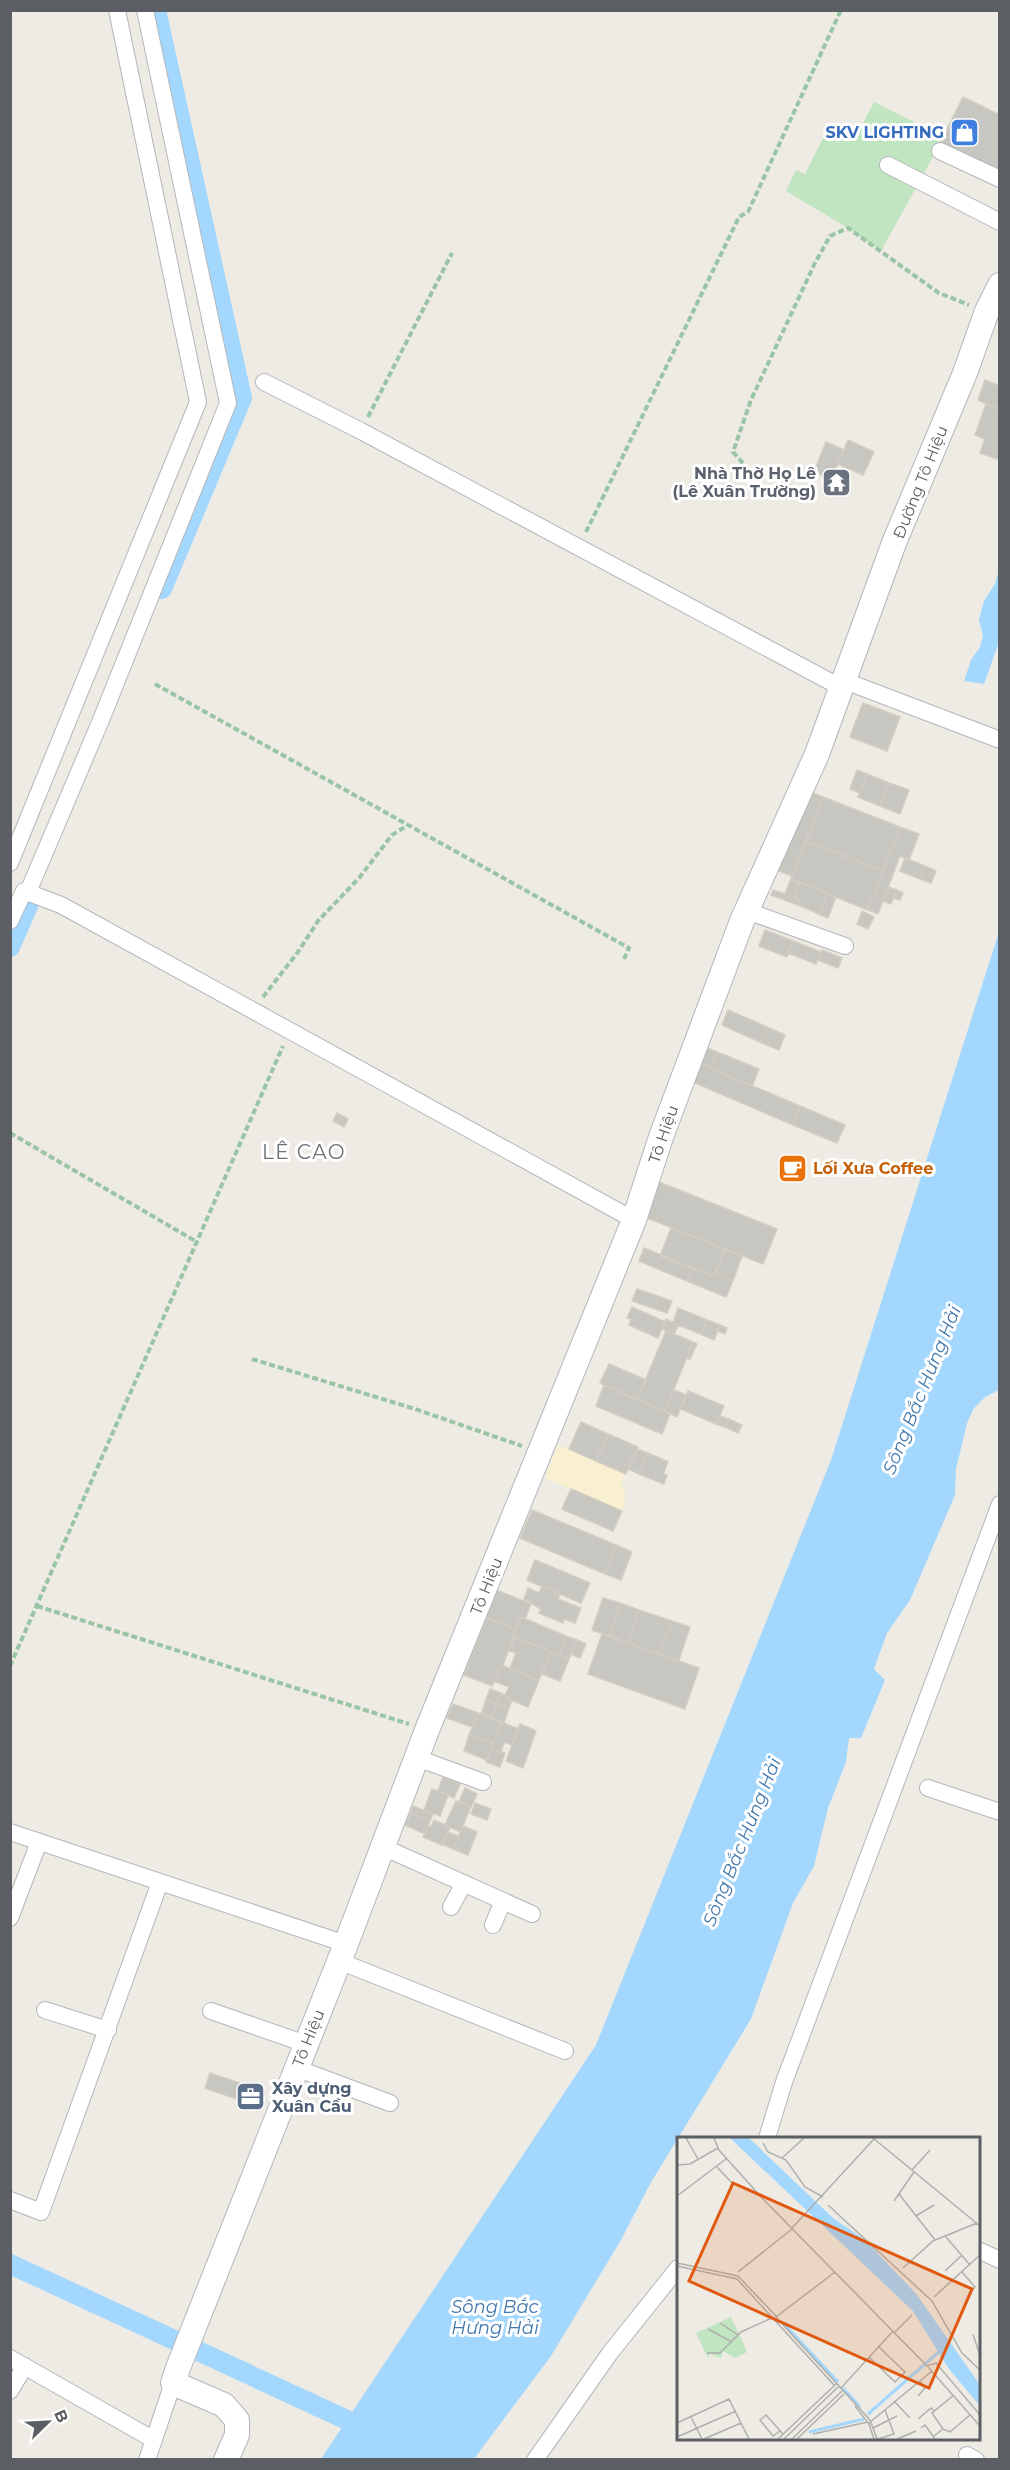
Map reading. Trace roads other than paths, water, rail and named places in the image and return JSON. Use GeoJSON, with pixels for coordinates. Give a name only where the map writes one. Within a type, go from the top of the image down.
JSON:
{"type":"FeatureCollection","features":[{"type":"Feature","properties":{"kind":"main road","name":"Đường Tô Hiệu"},"geometry":{"type":"LineString","coordinates":[[844,685],[894,543],[999,285]]}},
{"type":"Feature","properties":{"kind":"main road","name":"Tô Hiệu"},"geometry":{"type":"LineString","coordinates":[[175,2376],[343,1952],[427,1730],[634,1220],[661,1137],[747,911],[817,754],[844,685]]}},
{"type":"Feature","properties":{"kind":"main road"},"geometry":{"type":"LineString","coordinates":[[175,2376],[224,2405],[237,2420],[237,2435],[226,2460]]}},
{"type":"Feature","properties":{"kind":"street"},"geometry":{"type":"LineString","coordinates":[[10,863],[198,402],[117,10]]}},
{"type":"Feature","properties":{"kind":"street"},"geometry":{"type":"LineString","coordinates":[[28,892],[101,720],[228,403],[145,10]]}},
{"type":"Feature","properties":{"kind":"street"},"geometry":{"type":"LineString","coordinates":[[940,151],[999,179]]}},
{"type":"Feature","properties":{"kind":"street"},"geometry":{"type":"LineString","coordinates":[[888,165],[999,222]]}},
{"type":"Feature","properties":{"kind":"street"},"geometry":{"type":"LineString","coordinates":[[264,382],[844,685],[999,741]]}},
{"type":"Feature","properties":{"kind":"street"},"geometry":{"type":"LineString","coordinates":[[13,910],[24,891],[61,904],[634,1220]]}},
{"type":"Feature","properties":{"kind":"street"},"geometry":{"type":"LineString","coordinates":[[747,911],[845,946]]}},
{"type":"Feature","properties":{"kind":"street"},"geometry":{"type":"LineString","coordinates":[[768,2137],[784,2082],[999,1504]]}},
{"type":"Feature","properties":{"kind":"street"},"geometry":{"type":"LineString","coordinates":[[417,1758],[483,1782]]}},
{"type":"Feature","properties":{"kind":"street"},"geometry":{"type":"LineString","coordinates":[[928,1788],[999,1812]]}},
{"type":"Feature","properties":{"kind":"street"},"geometry":{"type":"LineString","coordinates":[[10,1832],[160,1882],[343,1952],[565,2051]]}},
{"type":"Feature","properties":{"kind":"street"},"geometry":{"type":"LineString","coordinates":[[10,1918],[39,1842]]}},
{"type":"Feature","properties":{"kind":"street"},"geometry":{"type":"LineString","coordinates":[[383,1847],[532,1914]]}},
{"type":"Feature","properties":{"kind":"street"},"geometry":{"type":"LineString","coordinates":[[10,2200],[41,2212],[160,1882]]}},
{"type":"Feature","properties":{"kind":"street"},"geometry":{"type":"LineString","coordinates":[[451,1907],[464,1883]]}},
{"type":"Feature","properties":{"kind":"street"},"geometry":{"type":"LineString","coordinates":[[493,1925],[503,1901]]}},
{"type":"Feature","properties":{"kind":"street"},"geometry":{"type":"LineString","coordinates":[[45,2010],[108,2030]]}},
{"type":"Feature","properties":{"kind":"street"},"geometry":{"type":"LineString","coordinates":[[211,2011],[306,2044]]}},
{"type":"Feature","properties":{"kind":"street"},"geometry":{"type":"LineString","coordinates":[[296,2068],[390,2103]]}},
{"type":"Feature","properties":{"kind":"street"},"geometry":{"type":"LineString","coordinates":[[980,2251],[999,2260]]}},
{"type":"Feature","properties":{"kind":"street"},"geometry":{"type":"LineString","coordinates":[[535,2460],[610,2353],[677,2269]]}},
{"type":"Feature","properties":{"kind":"street"},"geometry":{"type":"LineString","coordinates":[[10,2391],[18,2362],[154,2440]]}},
{"type":"Feature","properties":{"kind":"street"},"geometry":{"type":"LineString","coordinates":[[147,2460],[175,2376]]}},
{"type":"Feature","properties":{"kind":"water"},"geometry":{"type":"Polygon","coordinates":[[[999,569],[999,642],[984,684],[964,681],[971,660],[980,647],[983,635],[979,620],[984,601],[995,584],[999,569]]]}},
{"type":"Feature","properties":{"kind":"water","name":"Sông Bắc Hưng Hải"},"geometry":{"type":"Polygon","coordinates":[[[999,932],[999,1390],[985,1397],[974,1408],[967,1423],[956,1469],[955,1495],[910,1600],[887,1633],[874,1669],[885,1680],[861,1738],[849,1738],[846,1762],[828,1808],[814,1866],[793,1903],[751,2019],[677,2137],[621,2240],[551,2356],[474,2459],[321,2459],[596,2045],[831,1460],[999,932]]]}},
{"type":"Feature","properties":{"kind":"waterway"},"geometry":{"type":"LineString","coordinates":[[156,10],[242,398],[162,589]]}},
{"type":"Feature","properties":{"kind":"waterway"},"geometry":{"type":"LineString","coordinates":[[10,947],[28,906]]}},
{"type":"Feature","properties":{"kind":"waterway"},"geometry":{"type":"LineString","coordinates":[[10,2264],[373,2432]]}},
{"type":"Feature","properties":{"kind":"place","name":"SKV LIGHTING"},"geometry":{"type":"Point","coordinates":[965,132]}},
{"type":"Feature","properties":{"kind":"place","name":"Nhà Thờ Họ Lê (Lê Xuân Trường)"},"geometry":{"type":"Point","coordinates":[837,482]}},
{"type":"Feature","properties":{"kind":"place","name":"Lối Xưa Coffee"},"geometry":{"type":"Point","coordinates":[792,1168]}},
{"type":"Feature","properties":{"kind":"place","name":"Xây dựng Xuân Cầu"},"geometry":{"type":"Point","coordinates":[251,2097]}},
{"type":"Feature","properties":{"kind":"district","name":"LÊ CAO"},"geometry":{"type":"Point","coordinates":[304,1152]}}]}
